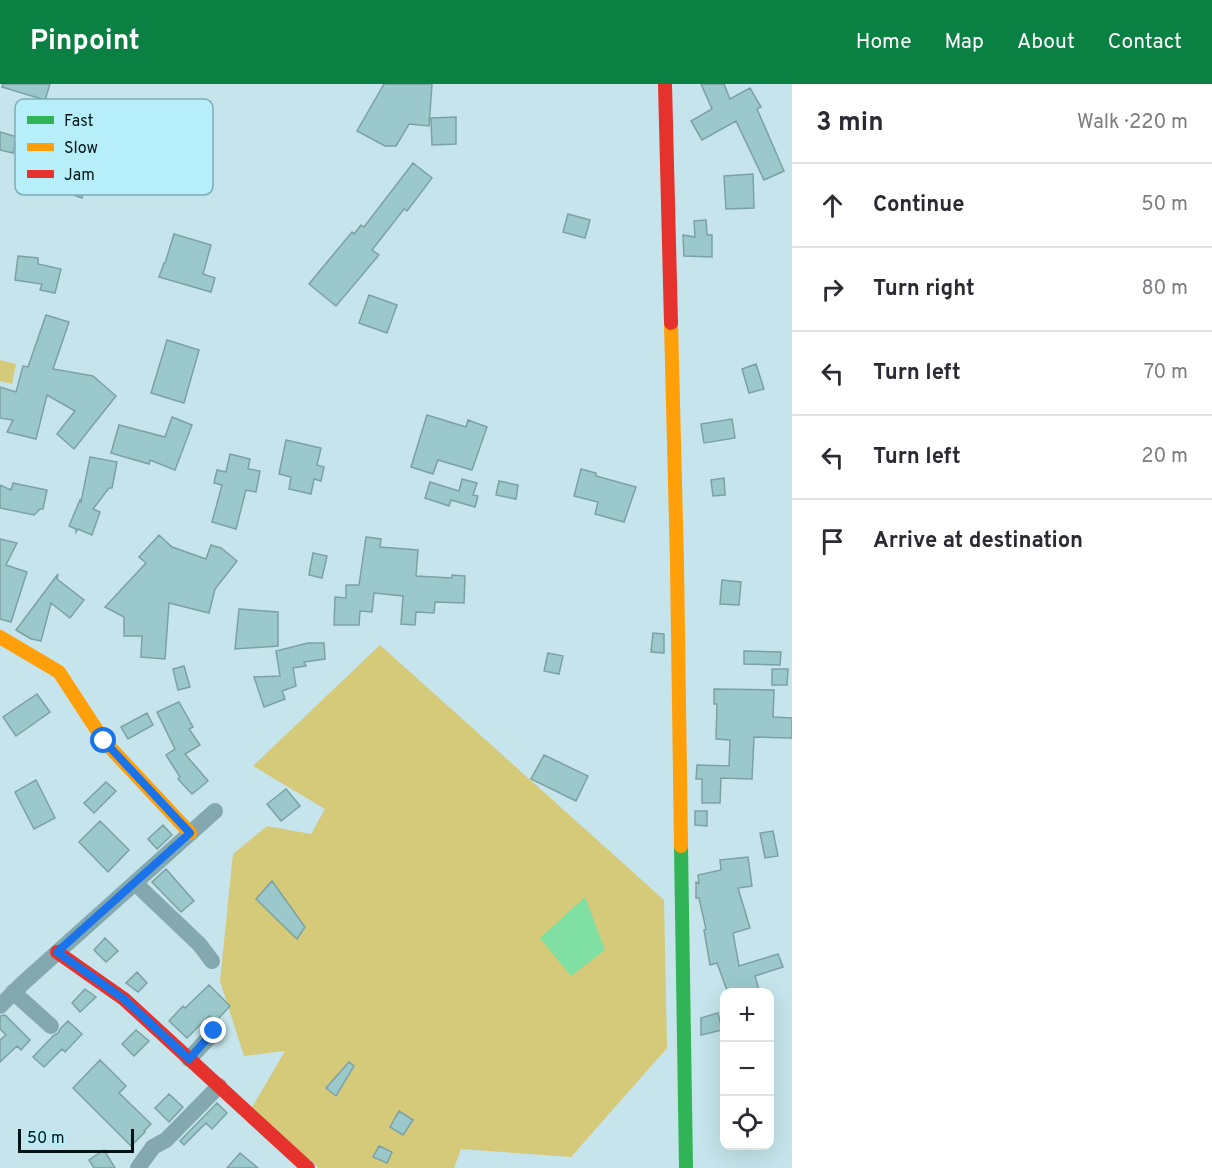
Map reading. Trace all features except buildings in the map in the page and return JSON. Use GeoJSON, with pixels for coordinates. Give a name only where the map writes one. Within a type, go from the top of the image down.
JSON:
{"type":"FeatureCollection","features":[{"type":"Feature","properties":{"kind":"street"},"geometry":{"type":"LineString","coordinates":[[666,84],[677,563],[686,1168]]}},
{"type":"Feature","properties":{"kind":"street"},"geometry":{"type":"LineString","coordinates":[[0,638],[59,672],[104,741],[190,833]]}},
{"type":"Feature","properties":{"kind":"street"},"geometry":{"type":"LineString","coordinates":[[0,1006],[215,811]]}},
{"type":"Feature","properties":{"kind":"street"},"geometry":{"type":"LineString","coordinates":[[135,883],[200,945],[212,961]]}},
{"type":"Feature","properties":{"kind":"street"},"geometry":{"type":"LineString","coordinates":[[57,952],[124,999],[308,1168]]}},
{"type":"Feature","properties":{"kind":"street"},"geometry":{"type":"LineString","coordinates":[[13,992],[51,1026]]}},
{"type":"Feature","properties":{"kind":"street"},"geometry":{"type":"LineString","coordinates":[[189,1059],[214,1031]]}},
{"type":"Feature","properties":{"kind":"street"},"geometry":{"type":"LineString","coordinates":[[138,1168],[153,1147],[166,1140],[219,1086]]}},
{"type":"Feature","properties":{"kind":"shaded area"},"geometry":{"type":"Polygon","coordinates":[[[0,360],[16,364],[12,384],[0,381],[0,360]]]}},
{"type":"Feature","properties":{"kind":"shaded area"},"geometry":{"type":"Polygon","coordinates":[[[380,645],[664,900],[667,1048],[571,1157],[461,1149],[454,1168],[319,1168],[251,1109],[285,1051],[244,1056],[220,981],[233,854],[267,826],[311,834],[325,809],[253,766],[380,645]]]}},
{"type":"Feature","properties":{"kind":"shaded area"},"geometry":{"type":"Polygon","coordinates":[[[585,897],[605,950],[571,976],[540,938],[585,897]]]}},
{"type":"Feature","properties":{"kind":"traffic: fast"},"geometry":{"type":"LineString","coordinates":[[681,846],[686,1168]]}},
{"type":"Feature","properties":{"kind":"traffic: slow"},"geometry":{"type":"LineString","coordinates":[[671,323],[681,846]]}},
{"type":"Feature","properties":{"kind":"traffic: slow"},"geometry":{"type":"LineString","coordinates":[[0,637],[59,672],[104,741],[190,833]]}},
{"type":"Feature","properties":{"kind":"traffic: jam"},"geometry":{"type":"LineString","coordinates":[[665,84],[671,323]]}},
{"type":"Feature","properties":{"kind":"traffic: jam"},"geometry":{"type":"LineString","coordinates":[[57,952],[124,999],[308,1168]]}},
{"type":"Feature","properties":{"kind":"route"},"geometry":{"type":"LineString","coordinates":[[104,741],[190,833],[57,952],[124,999],[189,1059],[214,1031]]}}]}
